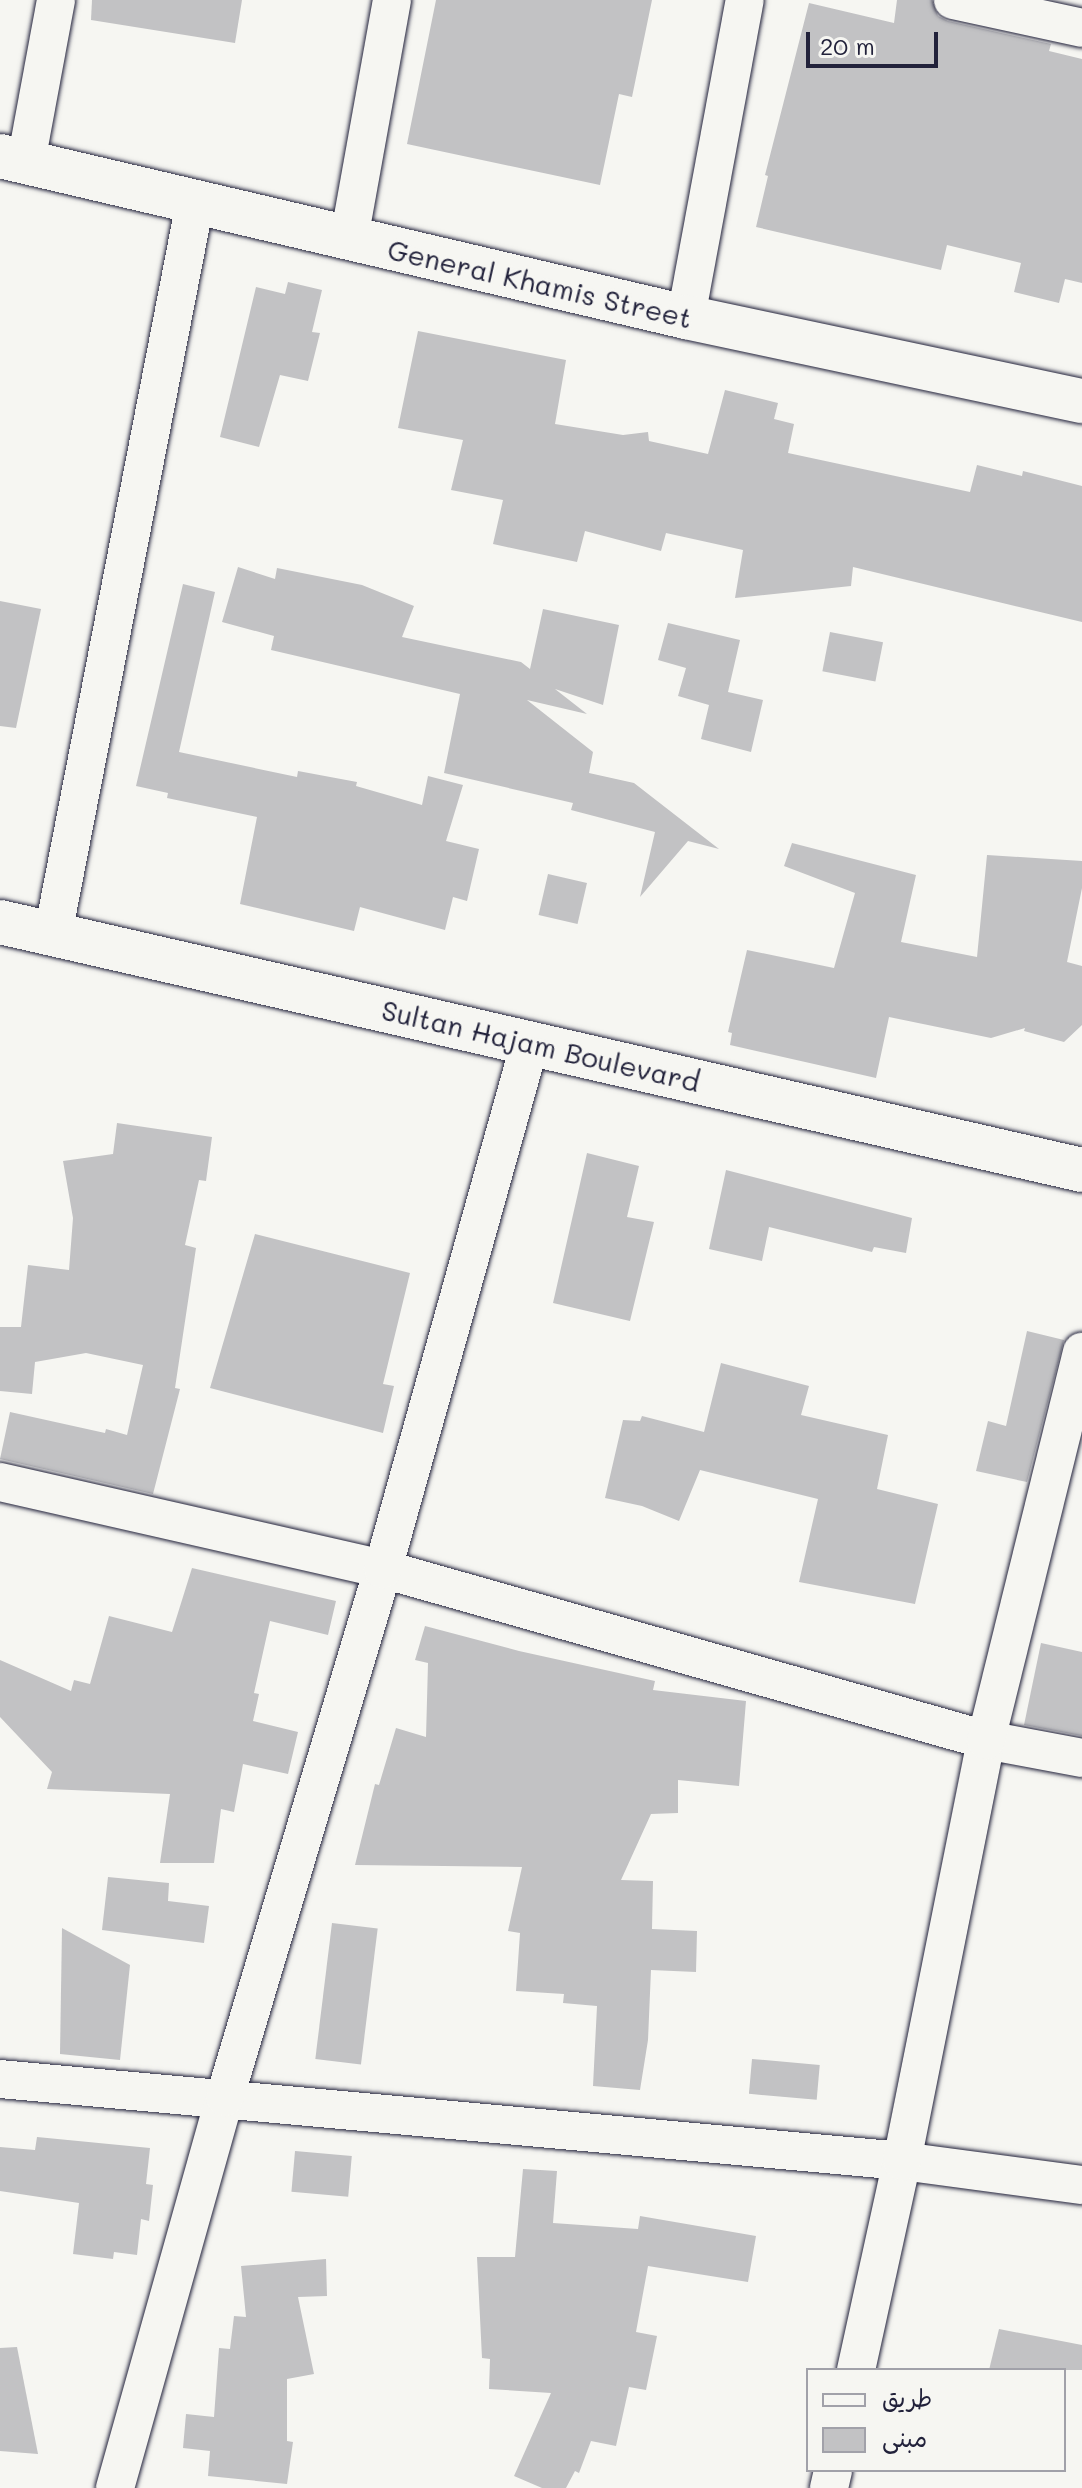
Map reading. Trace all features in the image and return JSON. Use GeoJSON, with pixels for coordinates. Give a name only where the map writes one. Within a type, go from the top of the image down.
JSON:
{"type":"FeatureCollection","features":[{"type":"Feature","properties":{"kind":"main road","name":"General Khamis Street"},"geometry":{"type":"LineString","coordinates":[[13,159],[686,317],[1082,401]]}},
{"type":"Feature","properties":{"kind":"main road","name":"Sultan Hajam Boulevard"},"geometry":{"type":"LineString","coordinates":[[0,922],[1082,1170]]}},
{"type":"Feature","properties":{"kind":"street"},"geometry":{"type":"LineString","coordinates":[[13,159],[56,0]]}},
{"type":"Feature","properties":{"kind":"street"},"geometry":{"type":"LineString","coordinates":[[349,239],[392,0]]}},
{"type":"Feature","properties":{"kind":"street"},"geometry":{"type":"LineString","coordinates":[[686,317],[745,0]]}},
{"type":"Feature","properties":{"kind":"street"},"geometry":{"type":"LineString","coordinates":[[953,0],[1082,28]]}},
{"type":"Feature","properties":{"kind":"street"},"geometry":{"type":"LineString","coordinates":[[53,934],[195,203]]}},
{"type":"Feature","properties":{"kind":"street"},"geometry":{"type":"LineString","coordinates":[[115,2488],[225,2097],[383,1569],[530,1043]]}},
{"type":"Feature","properties":{"kind":"street"},"geometry":{"type":"LineString","coordinates":[[856,2368],[902,2161],[986,1740],[1082,1352]]}},
{"type":"Feature","properties":{"kind":"street"},"geometry":{"type":"LineString","coordinates":[[0,1482],[383,1569],[986,1740],[1082,1758]]}},
{"type":"Feature","properties":{"kind":"street"},"geometry":{"type":"LineString","coordinates":[[0,2079],[225,2097],[902,2161],[1082,2185]]}},
{"type":"Feature","properties":{"kind":"building"},"geometry":{"type":"Polygon","coordinates":[[[92,0],[242,0],[235,43],[91,20],[92,0]]]}},
{"type":"Feature","properties":{"kind":"building"},"geometry":{"type":"Polygon","coordinates":[[[436,0],[652,0],[632,97],[619,94],[600,185],[407,144],[436,0]]]}},
{"type":"Feature","properties":{"kind":"building"},"geometry":{"type":"Polygon","coordinates":[[[897,0],[932,0],[938,16],[948,21],[1051,44],[1049,51],[1082,59],[1082,283],[1065,279],[1059,303],[1014,292],[1021,263],[947,245],[941,270],[756,227],[768,176],[765,175],[809,3],[894,23],[897,0]]]}},
{"type":"Feature","properties":{"kind":"building"},"geometry":{"type":"Polygon","coordinates":[[[288,282],[322,290],[312,332],[320,333],[308,381],[280,375],[259,447],[220,437],[256,287],[285,294],[288,282]]]}},
{"type":"Feature","properties":{"kind":"building"},"geometry":{"type":"Polygon","coordinates":[[[418,331],[566,360],[555,424],[623,435],[648,432],[649,441],[708,454],[725,390],[778,403],[774,419],[794,424],[788,453],[970,492],[977,465],[1022,476],[1023,471],[1082,486],[1082,622],[853,567],[851,586],[735,598],[743,550],[666,533],[661,551],[585,531],[577,562],[493,544],[503,500],[451,490],[463,440],[398,428],[418,331]]]}},
{"type":"Feature","properties":{"kind":"building"},"geometry":{"type":"Polygon","coordinates":[[[238,567],[275,579],[277,568],[362,585],[414,606],[402,637],[521,662],[530,669],[543,609],[619,625],[603,705],[555,689],[587,714],[527,700],[593,752],[589,773],[634,783],[719,849],[688,841],[640,897],[655,832],[571,810],[573,803],[444,773],[460,694],[271,650],[274,636],[222,622],[238,567]]]}},
{"type":"Feature","properties":{"kind":"building"},"geometry":{"type":"Polygon","coordinates":[[[183,584],[215,592],[179,752],[297,777],[298,771],[357,782],[356,786],[422,805],[428,776],[463,785],[446,841],[479,849],[467,901],[453,897],[445,930],[360,907],[354,931],[240,904],[257,817],[167,798],[168,793],[136,786],[183,584]]]}},
{"type":"Feature","properties":{"kind":"building"},"geometry":{"type":"Polygon","coordinates":[[[0,601],[41,609],[16,728],[0,726],[0,601]]]}},
{"type":"Feature","properties":{"kind":"building"},"geometry":{"type":"Polygon","coordinates":[[[668,623],[740,640],[728,692],[763,700],[751,752],[701,739],[709,705],[678,696],[686,668],[658,660],[668,623]]]}},
{"type":"Feature","properties":{"kind":"building"},"geometry":{"type":"Polygon","coordinates":[[[830,632],[883,642],[875,682],[822,671],[830,632]]]}},
{"type":"Feature","properties":{"kind":"building"},"geometry":{"type":"Polygon","coordinates":[[[792,843],[916,875],[901,942],[977,957],[987,855],[1082,861],[1082,888],[1067,962],[1082,966],[1082,1025],[1064,1042],[1024,1031],[1025,1028],[991,1038],[889,1017],[876,1078],[730,1045],[732,1033],[728,1032],[747,950],[834,968],[855,893],[784,866],[792,843]]]}},
{"type":"Feature","properties":{"kind":"building"},"geometry":{"type":"Polygon","coordinates":[[[548,874],[587,883],[578,924],[539,915],[548,874]]]}},
{"type":"Feature","properties":{"kind":"building"},"geometry":{"type":"Polygon","coordinates":[[[117,1123],[212,1137],[206,1181],[199,1180],[185,1245],[196,1248],[175,1388],[180,1389],[153,1494],[0,1459],[10,1412],[127,1435],[143,1365],[86,1353],[35,1362],[32,1394],[0,1391],[0,1327],[21,1327],[28,1265],[69,1270],[73,1218],[63,1161],[113,1154],[117,1123]]]}},
{"type":"Feature","properties":{"kind":"building"},"geometry":{"type":"Polygon","coordinates":[[[587,1153],[639,1166],[627,1217],[654,1222],[630,1321],[553,1303],[587,1153]]]}},
{"type":"Feature","properties":{"kind":"building"},"geometry":{"type":"Polygon","coordinates":[[[726,1170],[912,1218],[906,1253],[874,1247],[872,1252],[769,1227],[762,1261],[709,1249],[726,1170]]]}},
{"type":"Feature","properties":{"kind":"building"},"geometry":{"type":"Polygon","coordinates":[[[255,1234],[410,1273],[383,1384],[394,1386],[383,1433],[210,1388],[255,1234]]]}},
{"type":"Feature","properties":{"kind":"building"},"geometry":{"type":"Polygon","coordinates":[[[1027,1331],[1064,1340],[1027,1482],[976,1471],[988,1421],[1006,1426],[1027,1331]]]}},
{"type":"Feature","properties":{"kind":"building"},"geometry":{"type":"Polygon","coordinates":[[[721,1363],[809,1386],[801,1415],[888,1435],[877,1489],[938,1504],[915,1604],[799,1582],[818,1499],[700,1470],[679,1521],[642,1506],[605,1498],[623,1420],[640,1421],[642,1416],[704,1432],[721,1363]]]}},
{"type":"Feature","properties":{"kind":"building"},"geometry":{"type":"Polygon","coordinates":[[[192,1568],[336,1601],[328,1635],[270,1621],[254,1693],[259,1694],[253,1721],[298,1732],[288,1774],[243,1764],[234,1812],[221,1809],[214,1863],[160,1863],[170,1794],[47,1789],[52,1772],[0,1717],[0,1660],[71,1691],[74,1680],[90,1684],[109,1616],[172,1632],[192,1568]]]}},
{"type":"Feature","properties":{"kind":"building"},"geometry":{"type":"Polygon","coordinates":[[[425,1626],[519,1651],[655,1681],[653,1690],[746,1701],[739,1786],[678,1780],[678,1813],[651,1814],[621,1880],[653,1881],[652,1929],[697,1931],[696,1972],[651,1970],[648,2040],[640,2090],[593,2086],[597,2006],[563,2003],[564,1994],[516,1991],[520,1933],[508,1931],[522,1867],[355,1865],[375,1784],[379,1785],[396,1728],[426,1737],[428,1663],[415,1660],[425,1626]]]}},
{"type":"Feature","properties":{"kind":"building"},"geometry":{"type":"Polygon","coordinates":[[[1041,1643],[1082,1652],[1082,1736],[1024,1725],[1041,1643]]]}},
{"type":"Feature","properties":{"kind":"building"},"geometry":{"type":"Polygon","coordinates":[[[108,1877],[169,1883],[168,1901],[209,1906],[204,1943],[102,1930],[108,1877]]]}},
{"type":"Feature","properties":{"kind":"building"},"geometry":{"type":"Polygon","coordinates":[[[332,1923],[378,1929],[361,2065],[315,2059],[332,1923]]]}},
{"type":"Feature","properties":{"kind":"building"},"geometry":{"type":"Polygon","coordinates":[[[62,1928],[130,1965],[120,2060],[60,2054],[62,1928]]]}},
{"type":"Feature","properties":{"kind":"building"},"geometry":{"type":"Polygon","coordinates":[[[752,2059],[820,2065],[817,2100],[749,2094],[752,2059]]]}},
{"type":"Feature","properties":{"kind":"building"},"geometry":{"type":"Polygon","coordinates":[[[37,2137],[150,2148],[146,2184],[153,2185],[149,2221],[141,2219],[137,2255],[114,2252],[113,2259],[73,2254],[79,2203],[0,2191],[0,2147],[35,2150],[37,2137]]]}},
{"type":"Feature","properties":{"kind":"building"},"geometry":{"type":"Polygon","coordinates":[[[295,2151],[352,2156],[348,2197],[291,2192],[295,2151]]]}},
{"type":"Feature","properties":{"kind":"building"},"geometry":{"type":"Polygon","coordinates":[[[523,2169],[557,2171],[553,2223],[638,2229],[640,2216],[756,2236],[748,2282],[648,2266],[636,2332],[657,2336],[646,2390],[629,2387],[616,2446],[591,2441],[579,2473],[575,2471],[566,2488],[542,2488],[514,2476],[551,2393],[489,2389],[490,2359],[482,2358],[477,2257],[515,2257],[523,2169]]]}},
{"type":"Feature","properties":{"kind":"building"},"geometry":{"type":"Polygon","coordinates":[[[326,2259],[327,2296],[298,2297],[314,2374],[287,2379],[287,2441],[293,2442],[287,2484],[208,2476],[210,2451],[183,2448],[186,2414],[214,2417],[219,2348],[230,2349],[234,2316],[246,2317],[241,2266],[326,2259]]]}},
{"type":"Feature","properties":{"kind":"building"},"geometry":{"type":"Polygon","coordinates":[[[999,2329],[1082,2345],[1082,2370],[989,2368],[999,2329]]]}},
{"type":"Feature","properties":{"kind":"building"},"geometry":{"type":"Polygon","coordinates":[[[17,2347],[38,2454],[0,2451],[0,2348],[17,2347]]]}}]}
